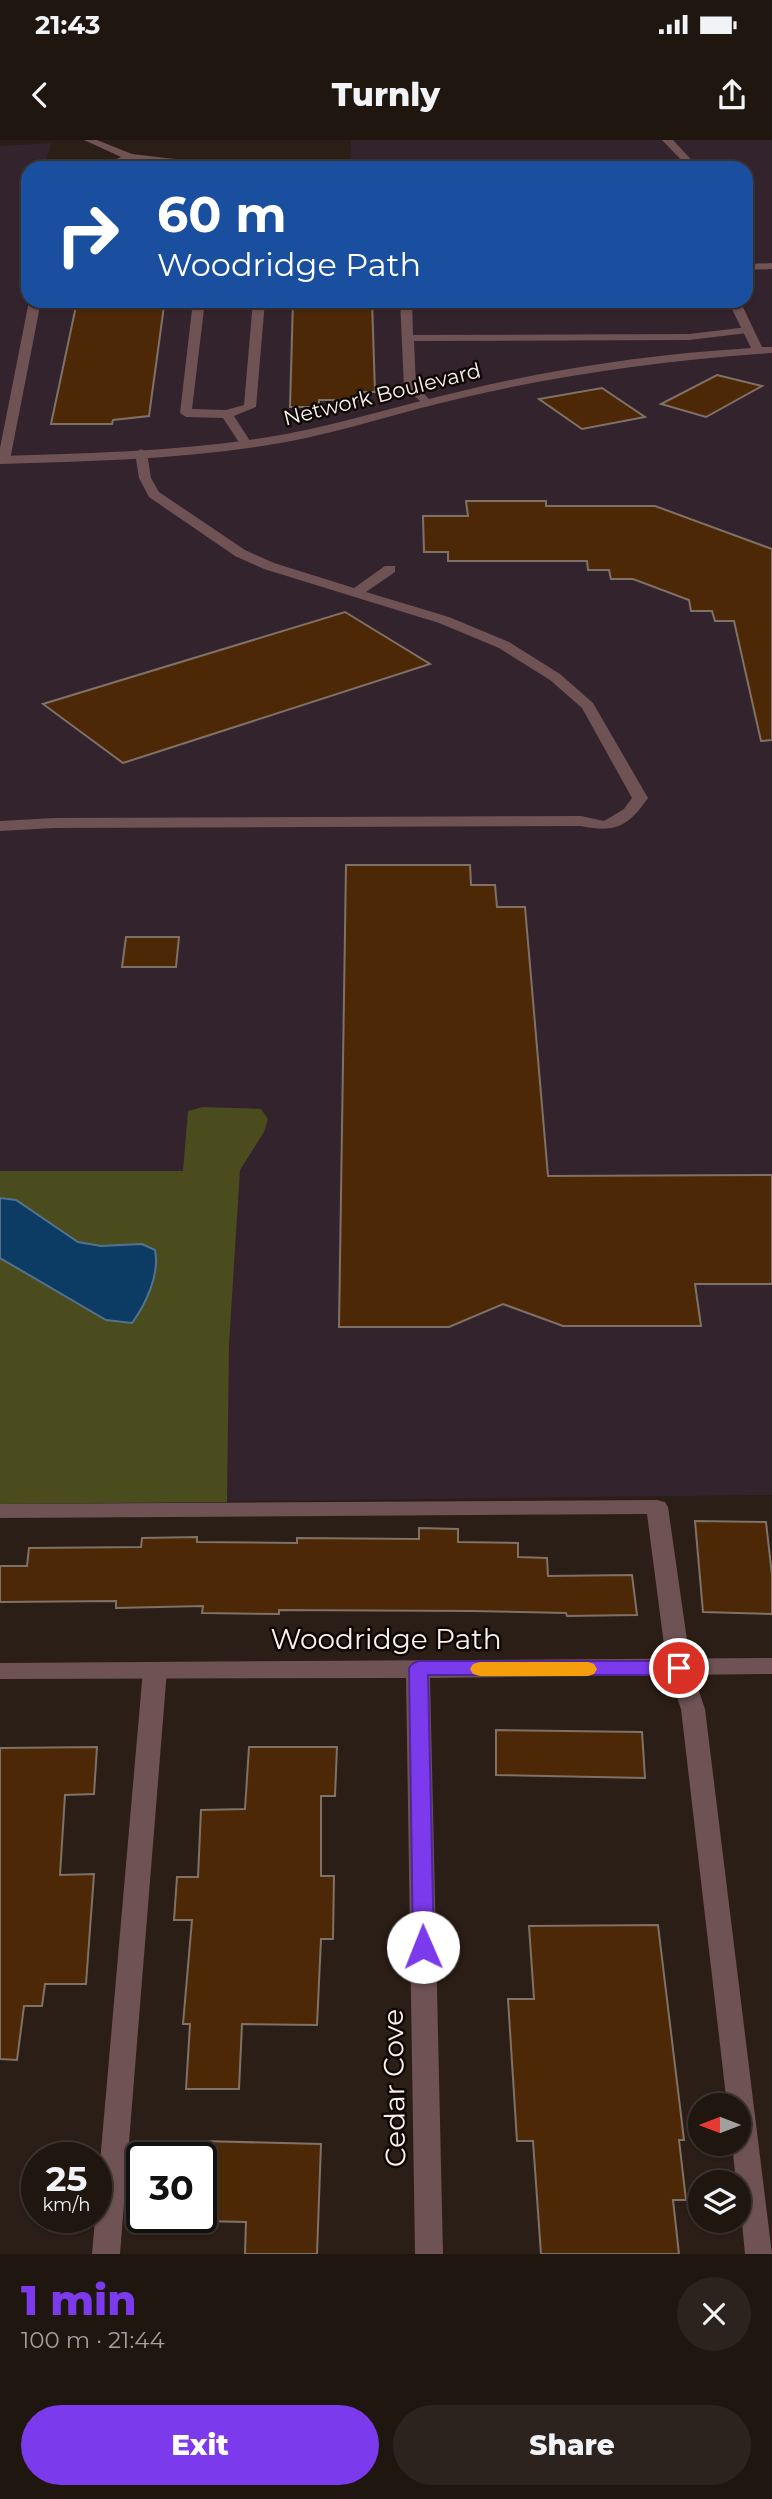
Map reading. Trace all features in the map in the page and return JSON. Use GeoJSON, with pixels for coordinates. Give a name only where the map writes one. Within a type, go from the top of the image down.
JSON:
{"type":"FeatureCollection","features":[{"type":"Feature","properties":{"kind":"street"},"geometry":{"type":"LineString","coordinates":[[89,140],[130,157],[165,161]]}},
{"type":"Feature","properties":{"kind":"street"},"geometry":{"type":"LineString","coordinates":[[667,140],[688,161]]}},
{"type":"Feature","properties":{"kind":"street"},"geometry":{"type":"LineString","coordinates":[[119,161],[130,157]]}},
{"type":"Feature","properties":{"kind":"street"},"geometry":{"type":"LineString","coordinates":[[753,267],[772,266]]}},
{"type":"Feature","properties":{"kind":"street"},"geometry":{"type":"LineString","coordinates":[[2,460],[34,308]]}},
{"type":"Feature","properties":{"kind":"street"},"geometry":{"type":"LineString","coordinates":[[198,308],[186,413],[227,414],[250,407],[258,308]]}},
{"type":"Feature","properties":{"kind":"street"},"geometry":{"type":"LineString","coordinates":[[406,308],[410,387],[427,403]]}},
{"type":"Feature","properties":{"kind":"street"},"geometry":{"type":"LineString","coordinates":[[737,308],[758,351]]}},
{"type":"Feature","properties":{"kind":"street"},"geometry":{"type":"LineString","coordinates":[[408,338],[689,337],[748,330]]}},
{"type":"Feature","properties":{"kind":"street","name":"Network Boulevard"},"geometry":{"type":"LineString","coordinates":[[2,460],[141,453],[246,443],[317,432],[427,403],[590,369],[772,350]]}},
{"type":"Feature","properties":{"kind":"street"},"geometry":{"type":"LineString","coordinates":[[227,414],[246,443]]}},
{"type":"Feature","properties":{"kind":"street"},"geometry":{"type":"LineString","coordinates":[[0,826],[54,823],[568,821],[606,826],[630,811],[640,798],[588,706],[555,677],[504,645],[444,620],[269,566],[240,553],[155,494],[145,478],[141,453]]}},
{"type":"Feature","properties":{"kind":"street"},"geometry":{"type":"LineString","coordinates":[[355,593],[390,569]]}},
{"type":"Feature","properties":{"kind":"street"},"geometry":{"type":"LineString","coordinates":[[0,1511],[657,1507],[679,1668],[693,1709],[759,2254]]}},
{"type":"Feature","properties":{"kind":"street","name":"Woodridge Path"},"geometry":{"type":"LineString","coordinates":[[0,1671],[772,1666]]}},
{"type":"Feature","properties":{"kind":"street","name":"Cedar Cove"},"geometry":{"type":"LineString","coordinates":[[418,1668],[429,2254]]}},
{"type":"Feature","properties":{"kind":"street"},"geometry":{"type":"LineString","coordinates":[[106,2254],[155,1670]]}},
{"type":"Feature","properties":{"kind":"shaded area"},"geometry":{"type":"Polygon","coordinates":[[[351,140],[772,140],[772,1495],[0,1504],[0,146],[51,143],[46,161],[21,161],[21,248],[18,259],[21,259],[21,308],[753,308],[753,161],[350,161],[351,140]]]}},
{"type":"Feature","properties":{"kind":"green space"},"geometry":{"type":"Polygon","coordinates":[[[203,1107],[261,1109],[268,1119],[264,1132],[240,1170],[229,1344],[227,1502],[0,1504],[0,1171],[183,1171],[188,1111],[203,1107]]]}},
{"type":"Feature","properties":{"kind":"water"},"geometry":{"type":"Polygon","coordinates":[[[0,1198],[16,1200],[78,1242],[101,1246],[142,1244],[155,1250],[154,1279],[132,1323],[106,1320],[0,1258],[0,1198]]]}},
{"type":"Feature","properties":{"kind":"building"},"geometry":{"type":"Polygon","coordinates":[[[76,308],[164,308],[149,416],[113,420],[112,424],[51,424],[76,308]]]}},
{"type":"Feature","properties":{"kind":"building"},"geometry":{"type":"Polygon","coordinates":[[[293,308],[372,308],[375,392],[358,392],[358,400],[319,400],[319,407],[290,407],[293,308]]]}},
{"type":"Feature","properties":{"kind":"building"},"geometry":{"type":"Polygon","coordinates":[[[717,375],[762,386],[706,417],[661,404],[717,375]]]}},
{"type":"Feature","properties":{"kind":"building"},"geometry":{"type":"Polygon","coordinates":[[[602,388],[645,417],[582,429],[539,399],[602,388]]]}},
{"type":"Feature","properties":{"kind":"building"},"geometry":{"type":"Polygon","coordinates":[[[466,501],[546,501],[546,506],[655,506],[772,549],[772,740],[761,741],[734,621],[715,621],[712,611],[691,611],[689,600],[633,579],[611,579],[609,570],[588,570],[587,561],[448,561],[448,552],[424,552],[423,516],[468,516],[466,501]]]}},
{"type":"Feature","properties":{"kind":"building"},"geometry":{"type":"Polygon","coordinates":[[[345,612],[430,664],[123,763],[43,704],[345,612]]]}},
{"type":"Feature","properties":{"kind":"building"},"geometry":{"type":"Polygon","coordinates":[[[346,865],[470,865],[471,885],[495,885],[497,907],[525,907],[548,1176],[772,1175],[772,1284],[695,1284],[701,1326],[563,1326],[503,1304],[449,1327],[339,1327],[346,865]]]}},
{"type":"Feature","properties":{"kind":"building"},"geometry":{"type":"Polygon","coordinates":[[[126,937],[179,937],[176,967],[122,967],[126,937]]]}},
{"type":"Feature","properties":{"kind":"building"},"geometry":{"type":"Polygon","coordinates":[[[695,1521],[766,1522],[772,1575],[772,1614],[703,1612],[695,1521]]]}},
{"type":"Feature","properties":{"kind":"building"},"geometry":{"type":"Polygon","coordinates":[[[419,1528],[458,1529],[458,1542],[518,1543],[518,1557],[547,1558],[548,1576],[632,1575],[637,1615],[279,1610],[279,1614],[202,1613],[203,1606],[116,1608],[116,1601],[0,1602],[0,1566],[27,1566],[29,1548],[141,1547],[142,1538],[197,1537],[197,1542],[297,1543],[297,1538],[419,1539],[419,1528]]]}},
{"type":"Feature","properties":{"kind":"building"},"geometry":{"type":"Polygon","coordinates":[[[496,1730],[642,1732],[645,1778],[496,1775],[496,1730]]]}},
{"type":"Feature","properties":{"kind":"building"},"geometry":{"type":"Polygon","coordinates":[[[97,1747],[94,1794],[65,1795],[60,1875],[94,1874],[86,1984],[45,1984],[42,2006],[24,2006],[17,2060],[0,2059],[0,1748],[97,1747]]]}},
{"type":"Feature","properties":{"kind":"building"},"geometry":{"type":"Polygon","coordinates":[[[249,1747],[337,1747],[335,1796],[321,1796],[321,1876],[334,1876],[333,1939],[321,1939],[317,2025],[242,2024],[239,2089],[186,2089],[190,2024],[183,2024],[192,1920],[174,1920],[177,1877],[198,1877],[201,1810],[245,1809],[249,1747]]]}},
{"type":"Feature","properties":{"kind":"building"},"geometry":{"type":"Polygon","coordinates":[[[658,1925],[684,2140],[679,2140],[686,2200],[673,2200],[679,2254],[541,2254],[533,2141],[517,2141],[508,1999],[534,1999],[529,1926],[658,1925]]]}},
{"type":"Feature","properties":{"kind":"building"},"geometry":{"type":"Polygon","coordinates":[[[201,2141],[321,2144],[317,2254],[245,2254],[246,2222],[217,2221],[217,2142],[201,2141]]]}},
{"type":"Feature","properties":{"kind":"slow traffic"},"geometry":{"type":"LineString","coordinates":[[480,1669],[588,1669]]}},
{"type":"Feature","properties":{"kind":"route"},"geometry":{"type":"LineString","coordinates":[[423,1947],[418,1668],[679,1668]]}}]}
